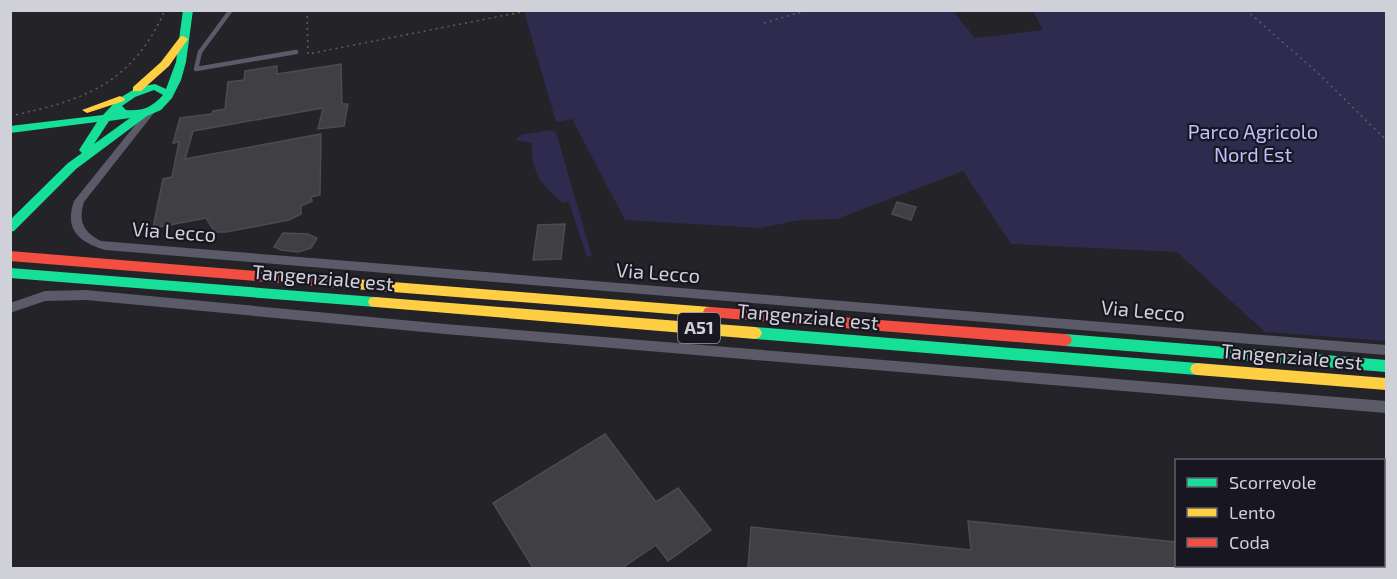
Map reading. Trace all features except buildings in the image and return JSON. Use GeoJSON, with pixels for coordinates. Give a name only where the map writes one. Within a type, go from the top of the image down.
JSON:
{"type":"FeatureCollection","features":[{"type":"Feature","properties":{"kind":"main road"},"geometry":{"type":"LineString","coordinates":[[14,224],[72,166],[141,113],[162,105],[169,94],[182,60],[188,10]]}},
{"type":"Feature","properties":{"kind":"main road"},"geometry":{"type":"LineString","coordinates":[[72,166],[115,107],[165,64],[183,39]]}},
{"type":"Feature","properties":{"kind":"main road"},"geometry":{"type":"LineString","coordinates":[[136,90],[160,87],[169,94]]}},
{"type":"Feature","properties":{"kind":"main road"},"geometry":{"type":"LineString","coordinates":[[44,124],[77,121],[115,107]]}},
{"type":"Feature","properties":{"kind":"main road"},"geometry":{"type":"LineString","coordinates":[[10,130],[115,107],[141,113]]}},
{"type":"Feature","properties":{"kind":"main road"},"geometry":{"type":"LineString","coordinates":[[77,121],[93,126],[95,136]]}},
{"type":"Feature","properties":{"kind":"main road","name":"Tangenziale est"},"geometry":{"type":"LineString","coordinates":[[10,256],[1386,366]]}},
{"type":"Feature","properties":{"kind":"main road","name":"Tangenziale est"},"geometry":{"type":"LineString","coordinates":[[10,273],[1386,384]]}},
{"type":"Feature","properties":{"kind":"street","name":"Via Lecco"},"geometry":{"type":"LineString","coordinates":[[141,113],[78,201],[76,222],[82,236],[88,241],[105,246],[1386,350]]}},
{"type":"Feature","properties":{"kind":"street"},"geometry":{"type":"LineString","coordinates":[[10,308],[45,296],[86,295],[469,331],[1386,407]]}},
{"type":"Feature","properties":{"kind":"lane"},"geometry":{"type":"LineString","coordinates":[[231,10],[200,52],[196,69],[296,52]]}},
{"type":"Feature","properties":{"kind":"path"},"geometry":{"type":"LineString","coordinates":[[10,116],[75,100],[102,88],[123,74],[149,47],[165,10]]}},
{"type":"Feature","properties":{"kind":"path"},"geometry":{"type":"LineString","coordinates":[[308,10],[308,54],[532,10]]}},
{"type":"Feature","properties":{"kind":"path"},"geometry":{"type":"LineString","coordinates":[[764,23],[808,10]]}},
{"type":"Feature","properties":{"kind":"path"},"geometry":{"type":"LineString","coordinates":[[1246,10],[1327,82],[1386,140]]}},
{"type":"Feature","properties":{"kind":"green space","name":"Parco Agricolo Nord Est"},"geometry":{"type":"Polygon","coordinates":[[[524,11],[953,11],[975,38],[1043,30],[1033,11],[1386,11],[1386,341],[1265,332],[1177,252],[1011,244],[963,171],[837,219],[801,220],[760,228],[625,220],[572,119],[556,122],[524,11]]]}},
{"type":"Feature","properties":{"kind":"green space"},"geometry":{"type":"Polygon","coordinates":[[[549,130],[556,132],[592,256],[587,257],[569,202],[563,203],[539,178],[533,162],[532,143],[515,140],[520,135],[549,130]]]}},
{"type":"Feature","properties":{"kind":"traffic: fast"},"geometry":{"type":"LineString","coordinates":[[116,106],[123,113],[143,114],[157,108],[168,96],[181,62],[188,10]]}},
{"type":"Feature","properties":{"kind":"traffic: fast"},"geometry":{"type":"LineString","coordinates":[[85,150],[105,119],[121,101],[142,90],[155,87],[169,94]]}},
{"type":"Feature","properties":{"kind":"traffic: fast"},"geometry":{"type":"LineString","coordinates":[[10,228],[72,166],[144,113]]}},
{"type":"Feature","properties":{"kind":"traffic: fast"},"geometry":{"type":"LineString","coordinates":[[10,130],[130,115]]}},
{"type":"Feature","properties":{"kind":"traffic: fast"},"geometry":{"type":"LineString","coordinates":[[10,273],[375,302]]}},
{"type":"Feature","properties":{"kind":"traffic: fast"},"geometry":{"type":"LineString","coordinates":[[755,333],[1197,369]]}},
{"type":"Feature","properties":{"kind":"traffic: fast"},"geometry":{"type":"LineString","coordinates":[[1065,340],[1386,366]]}},
{"type":"Feature","properties":{"kind":"traffic: slow"},"geometry":{"type":"LineString","coordinates":[[137,89],[165,64],[183,39]]}},
{"type":"Feature","properties":{"kind":"traffic: slow"},"geometry":{"type":"LineString","coordinates":[[87,110],[120,99]]}},
{"type":"Feature","properties":{"kind":"traffic: slow"},"geometry":{"type":"LineString","coordinates":[[329,282],[710,312]]}},
{"type":"Feature","properties":{"kind":"traffic: slow"},"geometry":{"type":"LineString","coordinates":[[375,302],[755,333]]}},
{"type":"Feature","properties":{"kind":"traffic: slow"},"geometry":{"type":"LineString","coordinates":[[1197,369],[1386,384]]}},
{"type":"Feature","properties":{"kind":"traffic: jam"},"geometry":{"type":"LineString","coordinates":[[10,256],[329,282]]}},
{"type":"Feature","properties":{"kind":"traffic: jam"},"geometry":{"type":"LineString","coordinates":[[710,312],[1065,340]]}}]}
